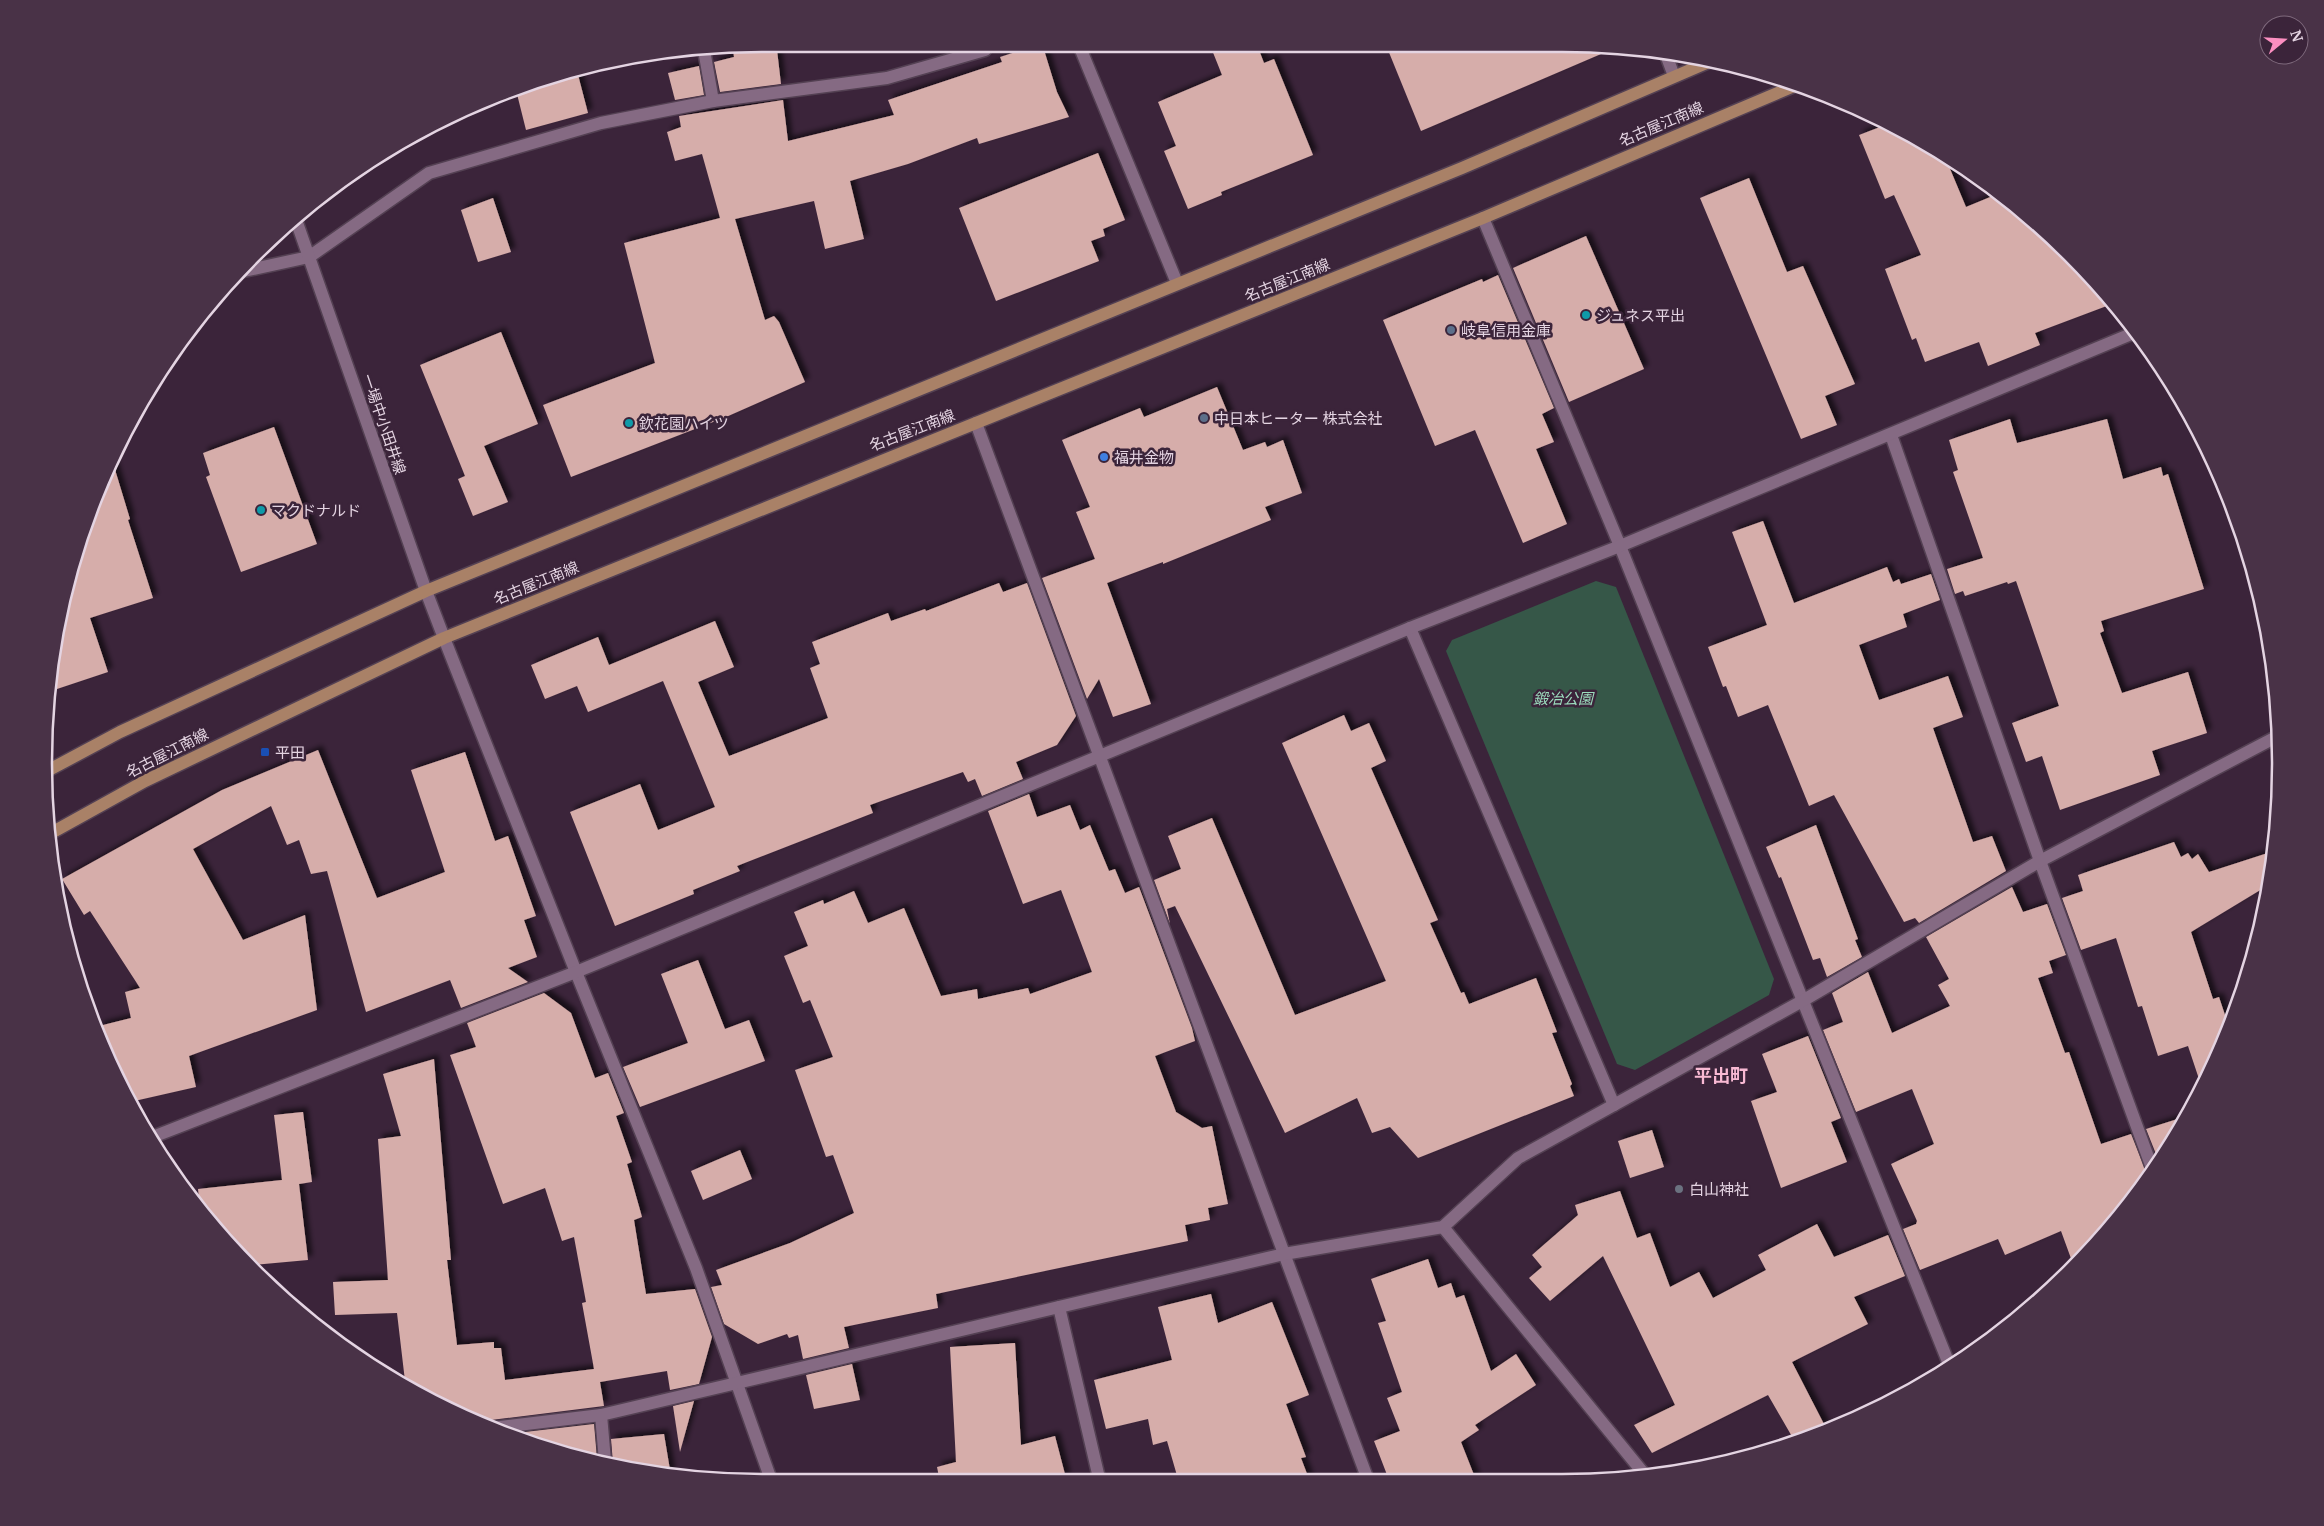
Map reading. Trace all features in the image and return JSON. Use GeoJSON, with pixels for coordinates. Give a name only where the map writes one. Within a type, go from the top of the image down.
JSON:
{"type":"FeatureCollection","features":[{"type":"Feature","properties":{"kind":"main road"},"geometry":{"type":"LineString","coordinates":[[52,768],[120,732],[426,591],[1462,168],[1699,66]]}},
{"type":"Feature","properties":{"kind":"main road","name":"名古屋江南線"},"geometry":{"type":"LineString","coordinates":[[56,830],[145,781],[444,638],[882,459],[976,423],[1484,218],[1786,89]]}},
{"type":"Feature","properties":{"kind":"street"},"geometry":{"type":"LineString","coordinates":[[254,269],[309,257],[430,173],[602,124],[713,101],[887,78],[978,52]]}},
{"type":"Feature","properties":{"kind":"street"},"geometry":{"type":"LineString","coordinates":[[1081,52],[1177,283]]}},
{"type":"Feature","properties":{"kind":"street"},"geometry":{"type":"LineString","coordinates":[[705,55],[713,101]]}},
{"type":"Feature","properties":{"kind":"street"},"geometry":{"type":"LineString","coordinates":[[1668,61],[1674,76]]}},
{"type":"Feature","properties":{"kind":"street"},"geometry":{"type":"LineString","coordinates":[[1484,218],[1620,546],[1804,1000],[1908,1265],[1948,1359]]}},
{"type":"Feature","properties":{"kind":"street","name":"一場中小田井線"},"geometry":{"type":"LineString","coordinates":[[298,226],[426,591],[576,972],[696,1268],[769,1474]]}},
{"type":"Feature","properties":{"kind":"street"},"geometry":{"type":"LineString","coordinates":[[158,1135],[576,972],[1099,755],[1410,628],[1620,546],[2129,335]]}},
{"type":"Feature","properties":{"kind":"street"},"geometry":{"type":"LineString","coordinates":[[976,423],[1366,1474]]}},
{"type":"Feature","properties":{"kind":"street"},"geometry":{"type":"LineString","coordinates":[[1891,435],[2040,861],[2150,1161]]}},
{"type":"Feature","properties":{"kind":"street"},"geometry":{"type":"LineString","coordinates":[[1410,628],[1614,1105]]}},
{"type":"Feature","properties":{"kind":"street"},"geometry":{"type":"LineString","coordinates":[[509,1426],[601,1416],[1284,1254],[1443,1227],[1518,1158],[1804,1000],[2040,861],[2271,740]]}},
{"type":"Feature","properties":{"kind":"street"},"geometry":{"type":"LineString","coordinates":[[1443,1227],[1640,1468]]}},
{"type":"Feature","properties":{"kind":"street"},"geometry":{"type":"LineString","coordinates":[[1059,1306],[1099,1474]]}},
{"type":"Feature","properties":{"kind":"street"},"geometry":{"type":"LineString","coordinates":[[601,1416],[604,1455]]}},
{"type":"Feature","properties":{"kind":"green space","name":"鍛冶公園"},"geometry":{"type":"Polygon","coordinates":[[[1596,581],[1616,587],[1774,979],[1769,995],[1635,1070],[1617,1064],[1446,651],[1452,640],[1596,581]]]}},
{"type":"Feature","properties":{"kind":"building"},"geometry":{"type":"Polygon","coordinates":[[[777,52],[781,84],[720,92],[714,62],[734,57],[733,53],[777,52]]]}},
{"type":"Feature","properties":{"kind":"building"},"geometry":{"type":"Polygon","coordinates":[[[1016,52],[1045,52],[1057,92],[1069,117],[979,144],[977,138],[908,164],[850,181],[864,239],[825,249],[814,201],[735,219],[765,320],[774,316],[779,322],[805,382],[726,417],[571,477],[543,405],[655,363],[624,243],[720,218],[702,154],[675,161],[667,132],[681,127],[679,116],[783,100],[788,141],[894,115],[888,100],[1002,62],[1000,57],[1016,52]]]}},
{"type":"Feature","properties":{"kind":"building"},"geometry":{"type":"Polygon","coordinates":[[[1213,52],[1260,52],[1264,63],[1274,59],[1313,155],[1221,192],[1222,195],[1188,209],[1164,151],[1176,146],[1158,102],[1222,75],[1213,52]]]}},
{"type":"Feature","properties":{"kind":"building"},"geometry":{"type":"Polygon","coordinates":[[[1389,52],[1602,54],[1421,131],[1389,52]]]}},
{"type":"Feature","properties":{"kind":"building"},"geometry":{"type":"Polygon","coordinates":[[[699,66],[704,95],[675,100],[668,73],[699,66]]]}},
{"type":"Feature","properties":{"kind":"building"},"geometry":{"type":"Polygon","coordinates":[[[579,77],[588,113],[526,130],[518,97],[579,77]]]}},
{"type":"Feature","properties":{"kind":"building"},"geometry":{"type":"Polygon","coordinates":[[[1878,128],[1950,168],[1966,207],[1991,197],[2063,261],[2105,307],[2035,333],[2040,345],[1988,366],[1979,342],[1925,362],[1916,338],[1912,340],[1885,269],[1921,255],[1894,195],[1885,199],[1859,135],[1878,128]]]}},
{"type":"Feature","properties":{"kind":"building"},"geometry":{"type":"Polygon","coordinates":[[[1098,153],[1125,220],[1103,229],[1105,236],[1091,241],[1099,261],[996,301],[959,208],[1098,153]]]}},
{"type":"Feature","properties":{"kind":"building"},"geometry":{"type":"Polygon","coordinates":[[[1749,178],[1787,272],[1803,266],[1855,384],[1825,396],[1837,425],[1801,439],[1700,198],[1749,178]]]}},
{"type":"Feature","properties":{"kind":"building"},"geometry":{"type":"Polygon","coordinates":[[[493,198],[511,252],[478,262],[461,210],[493,198]]]}},
{"type":"Feature","properties":{"kind":"building","name":"ジュネス平出"},"geometry":{"type":"Polygon","coordinates":[[[1586,236],[1644,369],[1569,402],[1513,268],[1586,236]]]}},
{"type":"Feature","properties":{"kind":"building"},"geometry":{"type":"Polygon","coordinates":[[[1498,275],[1554,408],[1542,414],[1554,442],[1536,449],[1567,524],[1523,543],[1475,430],[1435,446],[1383,320],[1482,279],[1483,282],[1498,275]]]}},
{"type":"Feature","properties":{"kind":"building"},"geometry":{"type":"Polygon","coordinates":[[[501,332],[538,424],[484,446],[508,502],[473,516],[458,479],[465,476],[420,365],[501,332]]]}},
{"type":"Feature","properties":{"kind":"building"},"geometry":{"type":"Polygon","coordinates":[[[1217,387],[1243,450],[1265,442],[1267,447],[1283,440],[1302,493],[1265,507],[1271,520],[1163,564],[1163,562],[1107,583],[1151,704],[1113,717],[1099,679],[1087,699],[1042,578],[1095,559],[1076,512],[1090,507],[1062,440],[1140,408],[1144,417],[1217,387]]]}},
{"type":"Feature","properties":{"kind":"building"},"geometry":{"type":"Polygon","coordinates":[[[2010,419],[2017,443],[2107,419],[2123,479],[2161,467],[2163,476],[2168,474],[2204,589],[2101,621],[2104,631],[2100,633],[2122,693],[2188,672],[2207,733],[2152,751],[2160,775],[2060,810],[2042,756],[2026,762],[2012,723],[2059,706],[2016,581],[2008,584],[2007,582],[1965,596],[1963,591],[1955,594],[1947,569],[1983,558],[1953,472],[1958,470],[1949,440],[2010,419]]]}},
{"type":"Feature","properties":{"kind":"building","name":"マクドナルド"},"geometry":{"type":"Polygon","coordinates":[[[274,427],[317,544],[241,572],[206,477],[210,475],[203,453],[274,427]]]}},
{"type":"Feature","properties":{"kind":"building"},"geometry":{"type":"Polygon","coordinates":[[[116,472],[130,519],[128,520],[153,598],[90,618],[108,672],[57,689],[66,624],[77,579],[90,535],[116,472]]]}},
{"type":"Feature","properties":{"kind":"building"},"geometry":{"type":"Polygon","coordinates":[[[1763,521],[1794,603],[1887,567],[1893,582],[1899,579],[1901,584],[1931,574],[1940,600],[1903,614],[1907,627],[1859,645],[1879,700],[1948,676],[1963,717],[1933,728],[1973,842],[1992,836],[2006,871],[1919,923],[1915,918],[1904,922],[1834,795],[1809,806],[1768,705],[1738,717],[1726,686],[1723,687],[1708,647],[1767,625],[1732,532],[1763,521]]]}},
{"type":"Feature","properties":{"kind":"building"},"geometry":{"type":"Polygon","coordinates":[[[999,583],[1003,592],[1027,583],[1076,716],[1057,745],[1016,762],[1023,779],[982,796],[975,779],[968,782],[963,772],[870,805],[873,813],[737,866],[740,871],[693,890],[694,894],[615,926],[570,812],[640,784],[658,830],[715,807],[663,681],[588,712],[577,686],[545,699],[531,665],[598,637],[609,665],[715,621],[734,667],[698,682],[729,756],[828,718],[810,668],[820,664],[812,642],[888,613],[891,621],[925,609],[926,611],[999,583]]]}},
{"type":"Feature","properties":{"kind":"building"},"geometry":{"type":"Polygon","coordinates":[[[1344,715],[1351,731],[1369,723],[1386,761],[1371,768],[1438,920],[1430,923],[1461,993],[1464,992],[1469,1004],[1536,978],[1557,1032],[1552,1033],[1572,1084],[1570,1086],[1574,1096],[1418,1158],[1390,1127],[1372,1133],[1357,1098],[1285,1133],[1175,906],[1167,909],[1170,924],[1154,880],[1181,869],[1168,836],[1212,818],[1295,1015],[1386,981],[1282,743],[1344,715]]]}},
{"type":"Feature","properties":{"kind":"building"},"geometry":{"type":"Polygon","coordinates":[[[318,750],[377,898],[445,872],[411,770],[465,752],[495,841],[508,836],[536,916],[524,920],[537,957],[508,968],[528,982],[461,1008],[450,980],[366,1012],[327,871],[311,874],[299,840],[287,845],[271,806],[193,849],[243,940],[305,915],[317,1010],[189,1056],[196,1087],[138,1100],[103,1025],[131,1018],[125,992],[140,988],[90,911],[84,915],[62,879],[222,790],[318,750]]]}},
{"type":"Feature","properties":{"kind":"building"},"geometry":{"type":"Polygon","coordinates":[[[1029,794],[1037,817],[1070,805],[1080,830],[1090,825],[1109,871],[1115,869],[1125,893],[1139,887],[1192,1028],[1195,1041],[1155,1056],[1176,1112],[1202,1128],[1212,1126],[1228,1204],[1208,1208],[1210,1220],[1185,1225],[1188,1241],[936,1294],[938,1308],[844,1327],[849,1348],[803,1359],[798,1335],[789,1338],[787,1334],[758,1344],[724,1324],[711,1287],[722,1285],[716,1270],[790,1243],[854,1213],[833,1155],[826,1157],[795,1070],[833,1057],[810,1000],[803,1003],[784,956],[808,946],[794,912],[823,900],[824,904],[854,891],[868,923],[904,908],[941,996],[977,989],[978,999],[1028,988],[1030,994],[1092,972],[1061,890],[1023,904],[988,811],[1029,794]]]}},
{"type":"Feature","properties":{"kind":"building"},"geometry":{"type":"Polygon","coordinates":[[[1816,825],[1858,939],[1855,940],[1862,957],[1827,977],[1820,958],[1813,960],[1781,877],[1779,878],[1766,847],[1816,825]]]}},
{"type":"Feature","properties":{"kind":"building"},"geometry":{"type":"Polygon","coordinates":[[[2174,842],[2181,857],[2188,853],[2192,859],[2198,854],[2209,872],[2265,854],[2260,890],[2191,932],[2213,999],[2219,997],[2225,1015],[2198,1077],[2188,1046],[2158,1056],[2142,1006],[2138,1007],[2116,938],[2081,950],[2062,898],[2083,891],[2078,875],[2174,842]]]}},
{"type":"Feature","properties":{"kind":"building"},"geometry":{"type":"Polygon","coordinates":[[[2012,887],[2023,912],[2047,904],[2066,955],[2049,961],[2053,973],[2038,978],[2065,1053],[2069,1052],[2101,1144],[2131,1134],[2145,1168],[2125,1196],[2070,1257],[2061,1231],[2005,1255],[1998,1239],[1920,1270],[1903,1229],[1916,1224],[1917,1221],[1891,1164],[1934,1144],[1912,1089],[1856,1112],[1823,1030],[1843,1022],[1832,993],[1868,972],[1892,1033],[1950,1006],[1938,985],[1949,979],[1926,937],[2012,887]]]}},
{"type":"Feature","properties":{"kind":"building"},"geometry":{"type":"Polygon","coordinates":[[[698,960],[725,1029],[749,1020],[765,1061],[640,1107],[623,1067],[688,1043],[661,974],[698,960]]]}},
{"type":"Feature","properties":{"kind":"building"},"geometry":{"type":"Polygon","coordinates":[[[544,993],[571,1013],[595,1078],[608,1073],[624,1113],[616,1116],[632,1162],[627,1164],[642,1217],[634,1220],[646,1294],[695,1289],[712,1337],[699,1384],[670,1390],[667,1371],[600,1382],[604,1406],[493,1420],[449,1400],[404,1376],[397,1313],[335,1315],[333,1282],[388,1280],[378,1139],[401,1136],[383,1074],[434,1059],[451,1260],[447,1260],[457,1345],[494,1342],[494,1348],[501,1348],[505,1380],[594,1369],[582,1303],[586,1302],[574,1237],[562,1241],[545,1188],[503,1204],[450,1055],[476,1047],[467,1023],[544,993]]]}},
{"type":"Feature","properties":{"kind":"building"},"geometry":{"type":"Polygon","coordinates":[[[1808,1036],[1841,1118],[1831,1122],[1847,1162],[1781,1188],[1751,1101],[1777,1092],[1762,1054],[1808,1036]]]}},
{"type":"Feature","properties":{"kind":"building"},"geometry":{"type":"Polygon","coordinates":[[[303,1112],[312,1182],[299,1184],[308,1260],[260,1264],[199,1196],[198,1189],[282,1180],[274,1115],[303,1112]]]}},
{"type":"Feature","properties":{"kind":"building"},"geometry":{"type":"Polygon","coordinates":[[[2175,1120],[2155,1152],[2146,1129],[2175,1120]]]}},
{"type":"Feature","properties":{"kind":"building"},"geometry":{"type":"Polygon","coordinates":[[[1652,1130],[1664,1167],[1630,1178],[1618,1141],[1652,1130]]]}},
{"type":"Feature","properties":{"kind":"building"},"geometry":{"type":"Polygon","coordinates":[[[740,1150],[752,1179],[703,1200],[691,1171],[740,1150]]]}},
{"type":"Feature","properties":{"kind":"building"},"geometry":{"type":"Polygon","coordinates":[[[1620,1191],[1637,1238],[1650,1233],[1670,1287],[1699,1272],[1713,1298],[1766,1270],[1758,1255],[1817,1224],[1834,1257],[1888,1235],[1905,1276],[1854,1297],[1868,1324],[1792,1362],[1823,1423],[1791,1435],[1768,1395],[1652,1453],[1634,1425],[1675,1405],[1603,1256],[1550,1301],[1529,1278],[1542,1267],[1532,1255],[1578,1215],[1575,1205],[1620,1191]]]}},
{"type":"Feature","properties":{"kind":"building"},"geometry":{"type":"Polygon","coordinates":[[[1428,1259],[1438,1288],[1451,1283],[1456,1298],[1464,1295],[1491,1371],[1516,1354],[1536,1385],[1475,1425],[1479,1430],[1461,1442],[1474,1474],[1387,1474],[1374,1441],[1400,1431],[1387,1398],[1402,1392],[1378,1323],[1386,1321],[1371,1279],[1428,1259]]]}},
{"type":"Feature","properties":{"kind":"building"},"geometry":{"type":"Polygon","coordinates":[[[1211,1294],[1218,1323],[1272,1302],[1309,1395],[1286,1404],[1306,1457],[1301,1458],[1307,1474],[1177,1474],[1167,1441],[1153,1445],[1148,1419],[1106,1429],[1094,1380],[1172,1360],[1158,1307],[1211,1294]]]}},
{"type":"Feature","properties":{"kind":"building"},"geometry":{"type":"Polygon","coordinates":[[[1015,1343],[1021,1445],[1055,1436],[1065,1474],[938,1474],[937,1467],[956,1462],[950,1347],[1015,1343]]]}},
{"type":"Feature","properties":{"kind":"building"},"geometry":{"type":"Polygon","coordinates":[[[852,1364],[860,1400],[814,1409],[806,1375],[852,1364]]]}},
{"type":"Feature","properties":{"kind":"building"},"geometry":{"type":"Polygon","coordinates":[[[694,1401],[680,1452],[673,1406],[694,1401]]]}},
{"type":"Feature","properties":{"kind":"building"},"geometry":{"type":"Polygon","coordinates":[[[594,1424],[597,1453],[535,1436],[525,1432],[594,1424]]]}},
{"type":"Feature","properties":{"kind":"building"},"geometry":{"type":"Polygon","coordinates":[[[664,1434],[669,1467],[613,1457],[611,1439],[664,1434]]]}},
{"type":"Feature","properties":{"kind":"place","name":"ジュネス平出"},"geometry":{"type":"Point","coordinates":[1586,315]}},
{"type":"Feature","properties":{"kind":"place","name":"岐阜信用金庫"},"geometry":{"type":"Point","coordinates":[1451,330]}},
{"type":"Feature","properties":{"kind":"place","name":"中日本ヒーター 株式会社"},"geometry":{"type":"Point","coordinates":[1204,418]}},
{"type":"Feature","properties":{"kind":"place","name":"欽花園ハイツ"},"geometry":{"type":"Point","coordinates":[629,423]}},
{"type":"Feature","properties":{"kind":"place","name":"福井金物"},"geometry":{"type":"Point","coordinates":[1104,457]}},
{"type":"Feature","properties":{"kind":"place","name":"マクドナルド"},"geometry":{"type":"Point","coordinates":[261,510]}},
{"type":"Feature","properties":{"kind":"place","name":"平田"},"geometry":{"type":"Point","coordinates":[265,752]}},
{"type":"Feature","properties":{"kind":"place","name":"白山神社"},"geometry":{"type":"Point","coordinates":[1679,1189]}},
{"type":"Feature","properties":{"kind":"district","name":"平出町"},"geometry":{"type":"Point","coordinates":[1721,1075]}}]}
